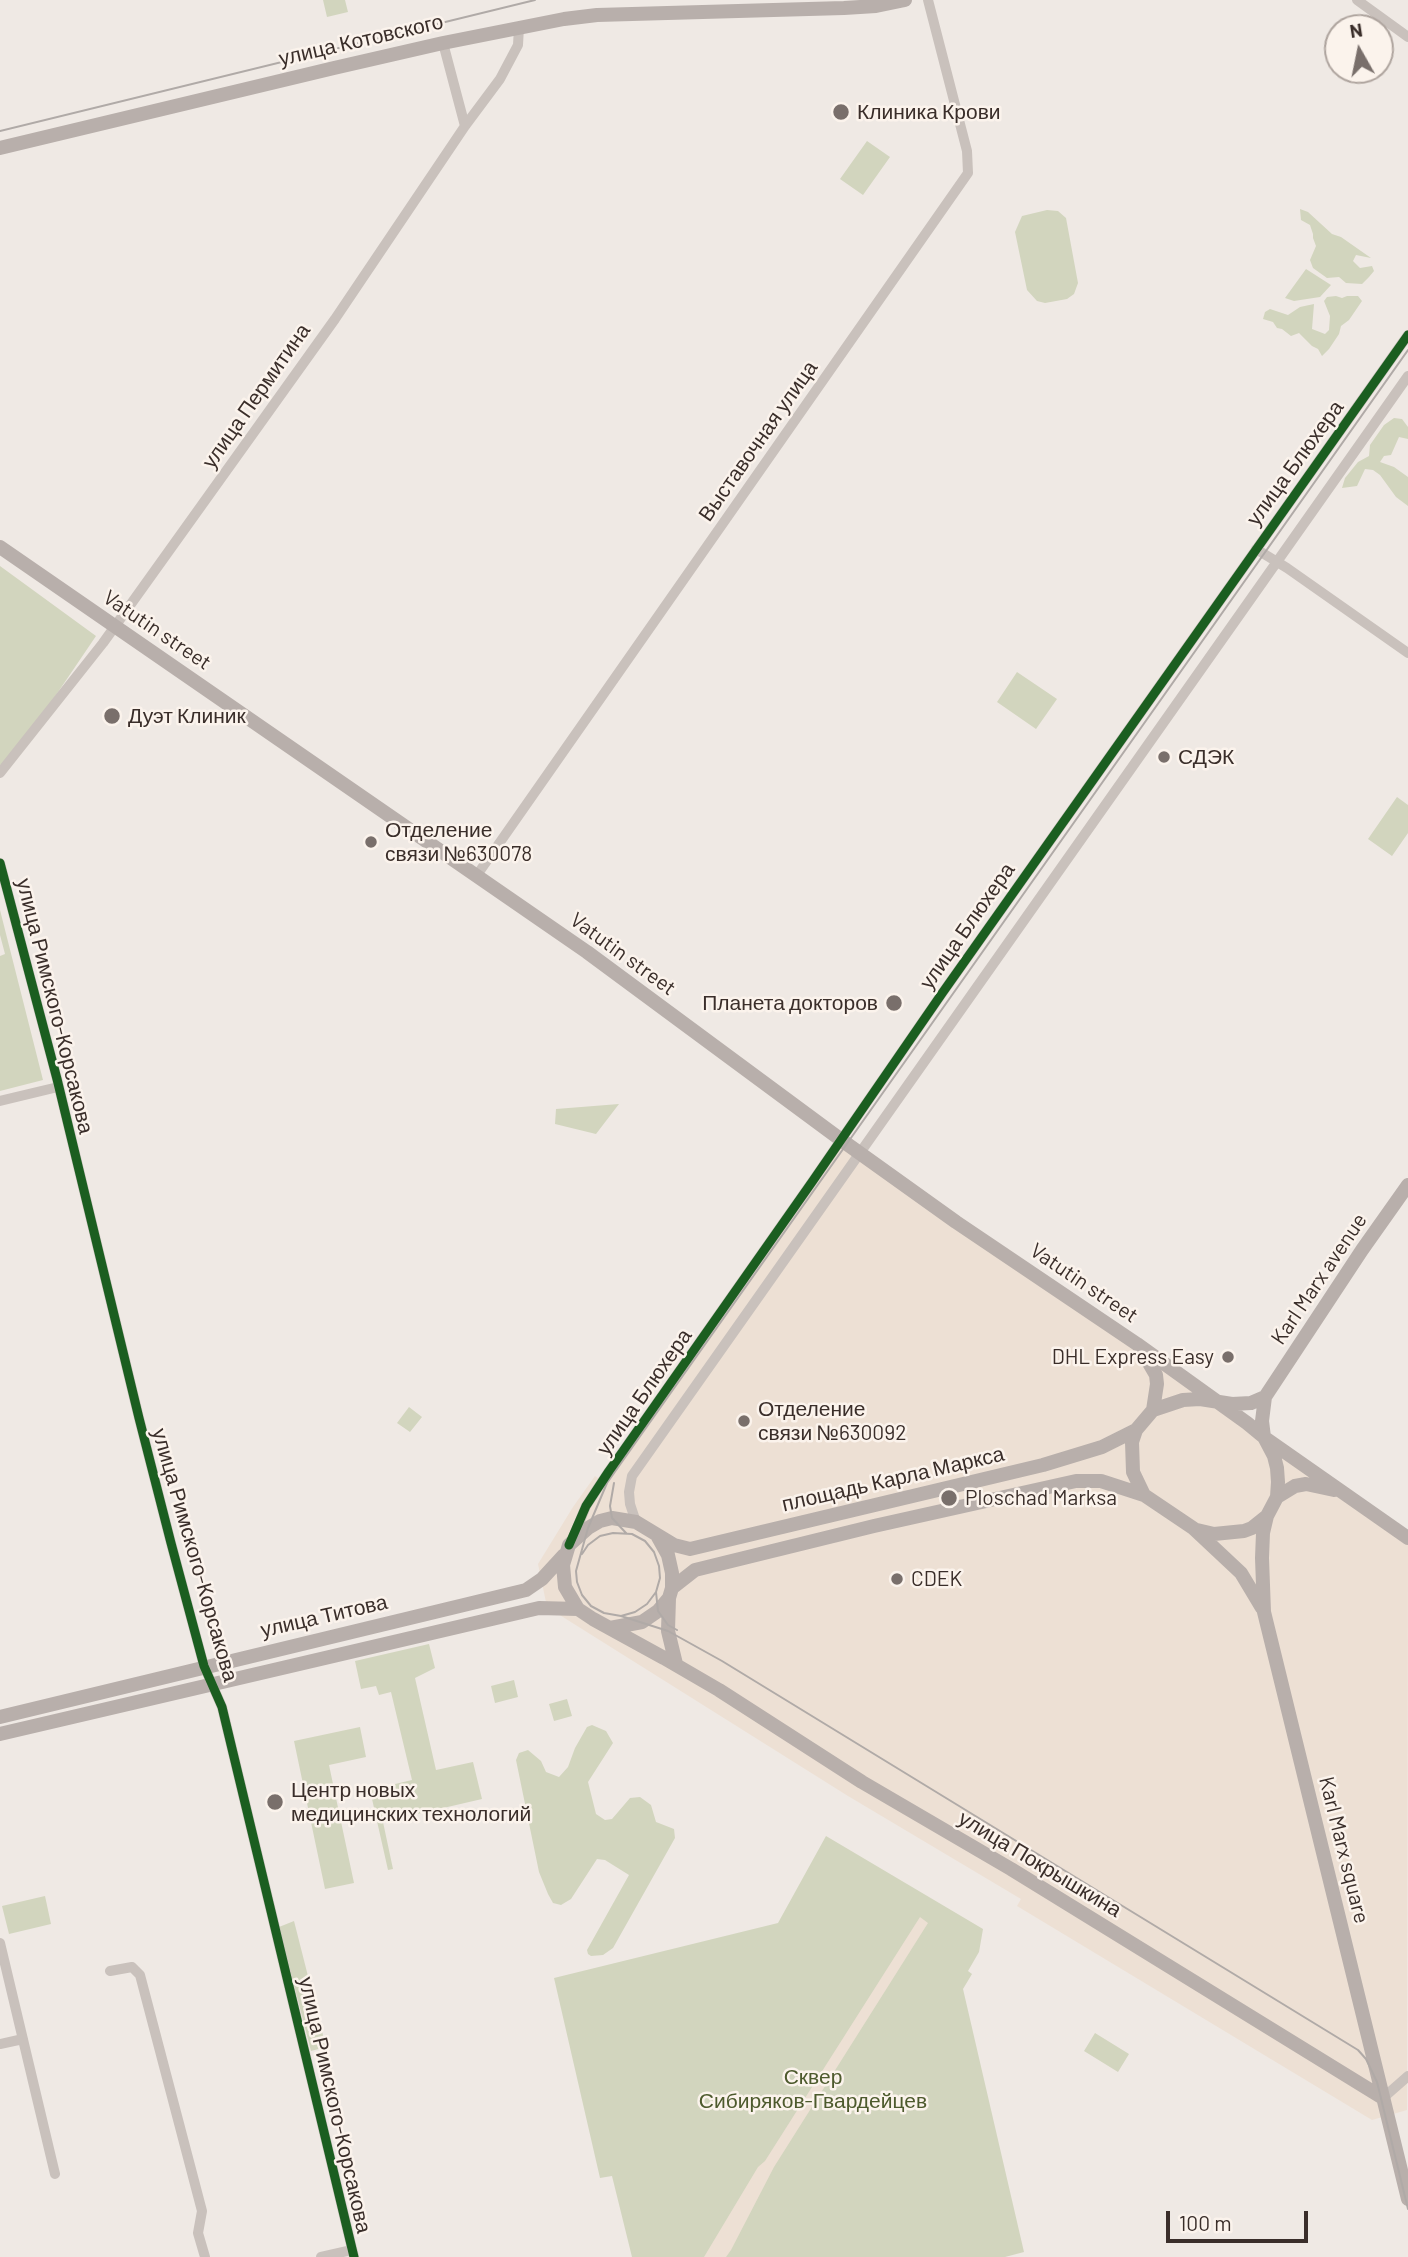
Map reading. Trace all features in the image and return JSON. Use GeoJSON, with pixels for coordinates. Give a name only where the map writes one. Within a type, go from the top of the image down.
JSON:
{"type":"FeatureCollection","features":[{"type":"Feature","properties":{"kind":"main road","name":"улица Котовского"},"geometry":{"type":"LineString","coordinates":[[0,148],[519,27],[597,15],[844,8],[876,6],[905,0]]}},
{"type":"Feature","properties":{"kind":"main road","name":"Vatutin street"},"geometry":{"type":"LineString","coordinates":[[0,547],[477,875],[840,1139],[1217,1402]]}},
{"type":"Feature","properties":{"kind":"main road","name":"Karl Marx avenue"},"geometry":{"type":"LineString","coordinates":[[1265,1397],[1408,1185]]}},
{"type":"Feature","properties":{"kind":"main road"},"geometry":{"type":"LineString","coordinates":[[1137,1345],[1156,1375],[1153,1410]]}},
{"type":"Feature","properties":{"kind":"main road"},"geometry":{"type":"LineString","coordinates":[[1264,1612],[1241,1573],[1193,1528],[1144,1496],[1133,1472],[1132,1442],[1136,1430],[1153,1410],[1183,1400],[1200,1399],[1232,1404],[1251,1403],[1265,1397]]}},
{"type":"Feature","properties":{"kind":"main road"},"geometry":{"type":"LineString","coordinates":[[1265,1397],[1262,1421],[1264,1437],[1277,1468],[1277,1497]]}},
{"type":"Feature","properties":{"kind":"main road"},"geometry":{"type":"LineString","coordinates":[[1217,1402],[1408,1538]]}},
{"type":"Feature","properties":{"kind":"main road","name":"площадь Карла Маркса"},"geometry":{"type":"LineString","coordinates":[[657,1536],[674,1545],[690,1549],[1042,1465],[1102,1447],[1136,1430]]}},
{"type":"Feature","properties":{"kind":"main road","name":"площадь Карла Маркса"},"geometry":{"type":"LineString","coordinates":[[671,1593],[695,1570],[1076,1480],[1101,1482],[1144,1496]]}},
{"type":"Feature","properties":{"kind":"main road"},"geometry":{"type":"LineString","coordinates":[[1264,1612],[1263,1533],[1277,1497],[1284,1490],[1306,1484],[1342,1492]]}},
{"type":"Feature","properties":{"kind":"main road"},"geometry":{"type":"LineString","coordinates":[[1193,1528],[1214,1534],[1244,1531],[1267,1517]]}},
{"type":"Feature","properties":{"kind":"main road"},"geometry":{"type":"LineString","coordinates":[[671,1593],[658,1611],[642,1622],[610,1628],[578,1609],[565,1587],[563,1565],[567,1550],[588,1528],[612,1518],[636,1522],[657,1536],[668,1555],[672,1573],[671,1593],[668,1631],[676,1664]]}},
{"type":"Feature","properties":{"kind":"main road","name":"улица Титова"},"geometry":{"type":"LineString","coordinates":[[0,1717],[526,1590],[542,1579],[567,1550]]}},
{"type":"Feature","properties":{"kind":"main road","name":"улица Титова"},"geometry":{"type":"LineString","coordinates":[[0,1734],[539,1608],[578,1609]]}},
{"type":"Feature","properties":{"kind":"main road","name":"Karl Marx square"},"geometry":{"type":"LineString","coordinates":[[1264,1612],[1408,2199]]}},
{"type":"Feature","properties":{"kind":"main road","name":"улица Покрышкина"},"geometry":{"type":"LineString","coordinates":[[610,1628],[676,1664],[862,1782],[1011,1869],[1383,2098]]}},
{"type":"Feature","properties":{"kind":"street","name":"Выставочная улица"},"geometry":{"type":"LineString","coordinates":[[477,875],[968,173],[967,152],[928,0]]}},
{"type":"Feature","properties":{"kind":"street"},"geometry":{"type":"LineString","coordinates":[[1357,0],[1408,37]]}},
{"type":"Feature","properties":{"kind":"street","name":"улица Пермитина"},"geometry":{"type":"LineString","coordinates":[[0,773],[115,626],[335,319],[465,126],[500,79],[518,45],[519,27]]}},
{"type":"Feature","properties":{"kind":"street"},"geometry":{"type":"LineString","coordinates":[[443,43],[465,126]]}},
{"type":"Feature","properties":{"kind":"street","name":"улица Блюхера"},"geometry":{"type":"LineString","coordinates":[[567,1550],[586,1506],[609,1471],[1408,335]]}},
{"type":"Feature","properties":{"kind":"street","name":"улица Блюхера"},"geometry":{"type":"LineString","coordinates":[[636,1522],[630,1504],[632,1476],[1408,376]]}},
{"type":"Feature","properties":{"kind":"street"},"geometry":{"type":"LineString","coordinates":[[1256,549],[1408,653]]}},
{"type":"Feature","properties":{"kind":"street","name":"улица Римского-Корсакова"},"geometry":{"type":"LineString","coordinates":[[0,863],[142,1431],[204,1666],[225,1720],[353,2253]]}},
{"type":"Feature","properties":{"kind":"street"},"geometry":{"type":"LineString","coordinates":[[0,1101],[58,1087]]}},
{"type":"Feature","properties":{"kind":"street"},"geometry":{"type":"LineString","coordinates":[[0,1943],[55,2174]]}},
{"type":"Feature","properties":{"kind":"street"},"geometry":{"type":"LineString","coordinates":[[110,1971],[132,1967],[140,1975],[202,2211],[198,2233],[205,2257]]}},
{"type":"Feature","properties":{"kind":"street"},"geometry":{"type":"LineString","coordinates":[[0,2044],[23,2039]]}},
{"type":"Feature","properties":{"kind":"street"},"geometry":{"type":"LineString","coordinates":[[1383,2098],[1408,2076]]}},
{"type":"Feature","properties":{"kind":"street"},"geometry":{"type":"LineString","coordinates":[[321,2257],[353,2253]]}},
{"type":"Feature","properties":{"kind":"green space"},"geometry":{"type":"Polygon","coordinates":[[[323,0],[345,0],[348,12],[327,17],[323,0]]]}},
{"type":"Feature","properties":{"kind":"green space"},"geometry":{"type":"Polygon","coordinates":[[[867,141],[890,157],[863,195],[840,179],[867,141]]]}},
{"type":"Feature","properties":{"kind":"green space"},"geometry":{"type":"Polygon","coordinates":[[[1300,209],[1308,212],[1332,234],[1341,237],[1371,258],[1356,255],[1353,261],[1360,268],[1372,266],[1374,271],[1362,284],[1346,283],[1339,277],[1327,278],[1313,268],[1310,260],[1316,246],[1310,225],[1301,220],[1300,209]]]}},
{"type":"Feature","properties":{"kind":"green space"},"geometry":{"type":"Polygon","coordinates":[[[1047,210],[1058,211],[1066,218],[1078,283],[1074,294],[1067,299],[1045,303],[1037,301],[1027,290],[1015,232],[1022,216],[1047,210]]]}},
{"type":"Feature","properties":{"kind":"green space"},"geometry":{"type":"Polygon","coordinates":[[[1306,269],[1331,285],[1320,297],[1294,301],[1285,298],[1306,269]]]}},
{"type":"Feature","properties":{"kind":"green space"},"geometry":{"type":"Polygon","coordinates":[[[1358,296],[1362,301],[1349,320],[1341,326],[1339,334],[1322,356],[1318,349],[1299,333],[1291,336],[1277,328],[1273,322],[1263,319],[1265,312],[1270,309],[1288,315],[1300,307],[1314,304],[1312,329],[1325,334],[1329,330],[1330,316],[1324,301],[1327,297],[1358,296]]]}},
{"type":"Feature","properties":{"kind":"green space"},"geometry":{"type":"Polygon","coordinates":[[[1394,418],[1402,419],[1408,427],[1408,439],[1399,437],[1391,455],[1384,456],[1380,462],[1394,467],[1408,477],[1408,506],[1396,497],[1373,470],[1365,469],[1357,486],[1342,488],[1345,478],[1358,462],[1369,456],[1370,445],[1384,425],[1394,418]]]}},
{"type":"Feature","properties":{"kind":"green space"},"geometry":{"type":"Polygon","coordinates":[[[0,566],[96,636],[10,763],[0,765],[0,566]]]}},
{"type":"Feature","properties":{"kind":"green space"},"geometry":{"type":"Polygon","coordinates":[[[1017,672],[1057,699],[1036,729],[997,702],[1017,672]]]}},
{"type":"Feature","properties":{"kind":"green space"},"geometry":{"type":"Polygon","coordinates":[[[1397,797],[1408,805],[1408,833],[1392,856],[1368,839],[1397,797]]]}},
{"type":"Feature","properties":{"kind":"green space"},"geometry":{"type":"Polygon","coordinates":[[[0,910],[43,1080],[0,1091],[0,956],[5,954],[0,935],[0,910]]]}},
{"type":"Feature","properties":{"kind":"green space"},"geometry":{"type":"Polygon","coordinates":[[[619,1104],[596,1134],[555,1124],[556,1109],[619,1104]]]}},
{"type":"Feature","properties":{"kind":"green space"},"geometry":{"type":"Polygon","coordinates":[[[409,1407],[422,1417],[410,1432],[397,1423],[409,1407]]]}},
{"type":"Feature","properties":{"kind":"green space"},"geometry":{"type":"Polygon","coordinates":[[[429,1644],[435,1668],[415,1678],[436,1770],[473,1762],[482,1799],[383,1822],[393,1869],[388,1870],[370,1790],[412,1780],[391,1692],[379,1695],[376,1686],[361,1689],[355,1661],[429,1644]]]}},
{"type":"Feature","properties":{"kind":"green space"},"geometry":{"type":"Polygon","coordinates":[[[514,1680],[518,1697],[495,1703],[491,1686],[514,1680]]]}},
{"type":"Feature","properties":{"kind":"green space"},"geometry":{"type":"Polygon","coordinates":[[[567,1699],[572,1716],[554,1721],[549,1704],[567,1699]]]}},
{"type":"Feature","properties":{"kind":"green space"},"geometry":{"type":"Polygon","coordinates":[[[592,1725],[606,1731],[613,1743],[588,1782],[596,1814],[605,1820],[612,1819],[630,1798],[640,1797],[651,1805],[656,1822],[674,1829],[675,1838],[613,1948],[603,1955],[591,1956],[587,1950],[629,1875],[605,1860],[597,1859],[571,1899],[561,1905],[553,1903],[539,1872],[516,1760],[519,1753],[528,1750],[541,1761],[546,1772],[559,1777],[568,1767],[587,1727],[592,1725]]]}},
{"type":"Feature","properties":{"kind":"green space"},"geometry":{"type":"Polygon","coordinates":[[[360,1727],[366,1757],[329,1765],[354,1883],[325,1889],[294,1741],[360,1727]]]}},
{"type":"Feature","properties":{"kind":"green space","name":"Сквер Сибиряков-Гвардейцев"},"geometry":{"type":"Polygon","coordinates":[[[826,1836],[983,1929],[979,1952],[968,1971],[972,1974],[963,1989],[1024,2252],[1005,2257],[632,2257],[612,2176],[600,2178],[554,1978],[778,1923],[826,1836]]]}},
{"type":"Feature","properties":{"kind":"green space"},"geometry":{"type":"Polygon","coordinates":[[[45,1896],[51,1924],[9,1934],[2,1906],[45,1896]]]}},
{"type":"Feature","properties":{"kind":"green space"},"geometry":{"type":"Polygon","coordinates":[[[294,1921],[326,2047],[311,2051],[279,1927],[294,1921]]]}},
{"type":"Feature","properties":{"kind":"green space"},"geometry":{"type":"Polygon","coordinates":[[[1095,2033],[1129,2054],[1118,2072],[1084,2051],[1095,2033]]]}},
{"type":"Feature","properties":{"kind":"shaded area"},"geometry":{"type":"Polygon","coordinates":[[[840,1139],[1408,1538],[1407,2110],[1372,2120],[1017,1906],[1021,1899],[848,1796],[547,1607],[538,1564],[573,1507],[595,1476],[602,1481],[840,1139]]]}},
{"type":"Feature","properties":{"kind":"shaded area"},"geometry":{"type":"Polygon","coordinates":[[[920,1917],[928,1923],[774,2167],[731,2250],[726,2257],[704,2257],[758,2167],[765,2161],[920,1917]]]}},
{"type":"Feature","properties":{"kind":"tram line"},"geometry":{"type":"LineString","coordinates":[[0,131],[535,0]]}},
{"type":"Feature","properties":{"kind":"tram line"},"geometry":{"type":"LineString","coordinates":[[1408,350],[607,1483],[588,1528],[576,1571],[582,1595],[591,1606],[604,1613],[668,1631],[722,1661],[1358,2050],[1366,2059],[1377,2082],[1408,2209]]}},
{"type":"Feature","properties":{"kind":"tram line"},"geometry":{"type":"LineString","coordinates":[[614,1483],[610,1506],[612,1518],[626,1533]]}},
{"type":"Feature","properties":{"kind":"tram line"},"geometry":{"type":"LineString","coordinates":[[582,1554],[588,1545],[600,1536],[613,1533],[632,1534],[645,1541],[654,1552],[660,1578],[656,1592],[647,1604],[635,1612],[621,1616]]}},
{"type":"Feature","properties":{"kind":"tram line"},"geometry":{"type":"LineString","coordinates":[[656,1592],[658,1611],[668,1625],[677,1630]]}},
{"type":"Feature","properties":{"kind":"cycle path"},"geometry":{"type":"LineString","coordinates":[[569,1545],[586,1506],[609,1471],[943,992],[1408,335]]}},
{"type":"Feature","properties":{"kind":"cycle path"},"geometry":{"type":"LineString","coordinates":[[0,863],[57,1079],[171,1543],[204,1666],[222,1707],[354,2257]]}},
{"type":"Feature","properties":{"kind":"place","name":"Клиника Крови"},"geometry":{"type":"Point","coordinates":[841,112]}},
{"type":"Feature","properties":{"kind":"place","name":"Дуэт Клиник"},"geometry":{"type":"Point","coordinates":[112,716]}},
{"type":"Feature","properties":{"kind":"place","name":"СДЭК"},"geometry":{"type":"Point","coordinates":[1164,757]}},
{"type":"Feature","properties":{"kind":"place","name":"Отделение связи №630078"},"geometry":{"type":"Point","coordinates":[371,842]}},
{"type":"Feature","properties":{"kind":"place","name":"Планета докторов"},"geometry":{"type":"Point","coordinates":[894,1003]}},
{"type":"Feature","properties":{"kind":"place","name":"DHL Express Easy"},"geometry":{"type":"Point","coordinates":[1228,1357]}},
{"type":"Feature","properties":{"kind":"place","name":"Отделение связи №630092"},"geometry":{"type":"Point","coordinates":[744,1421]}},
{"type":"Feature","properties":{"kind":"place","name":"Ploschad Marksa"},"geometry":{"type":"Point","coordinates":[949,1498]}},
{"type":"Feature","properties":{"kind":"place","name":"CDEK"},"geometry":{"type":"Point","coordinates":[897,1579]}},
{"type":"Feature","properties":{"kind":"place","name":"Центр новых медицинских технологий"},"geometry":{"type":"Point","coordinates":[275,1802]}}]}
